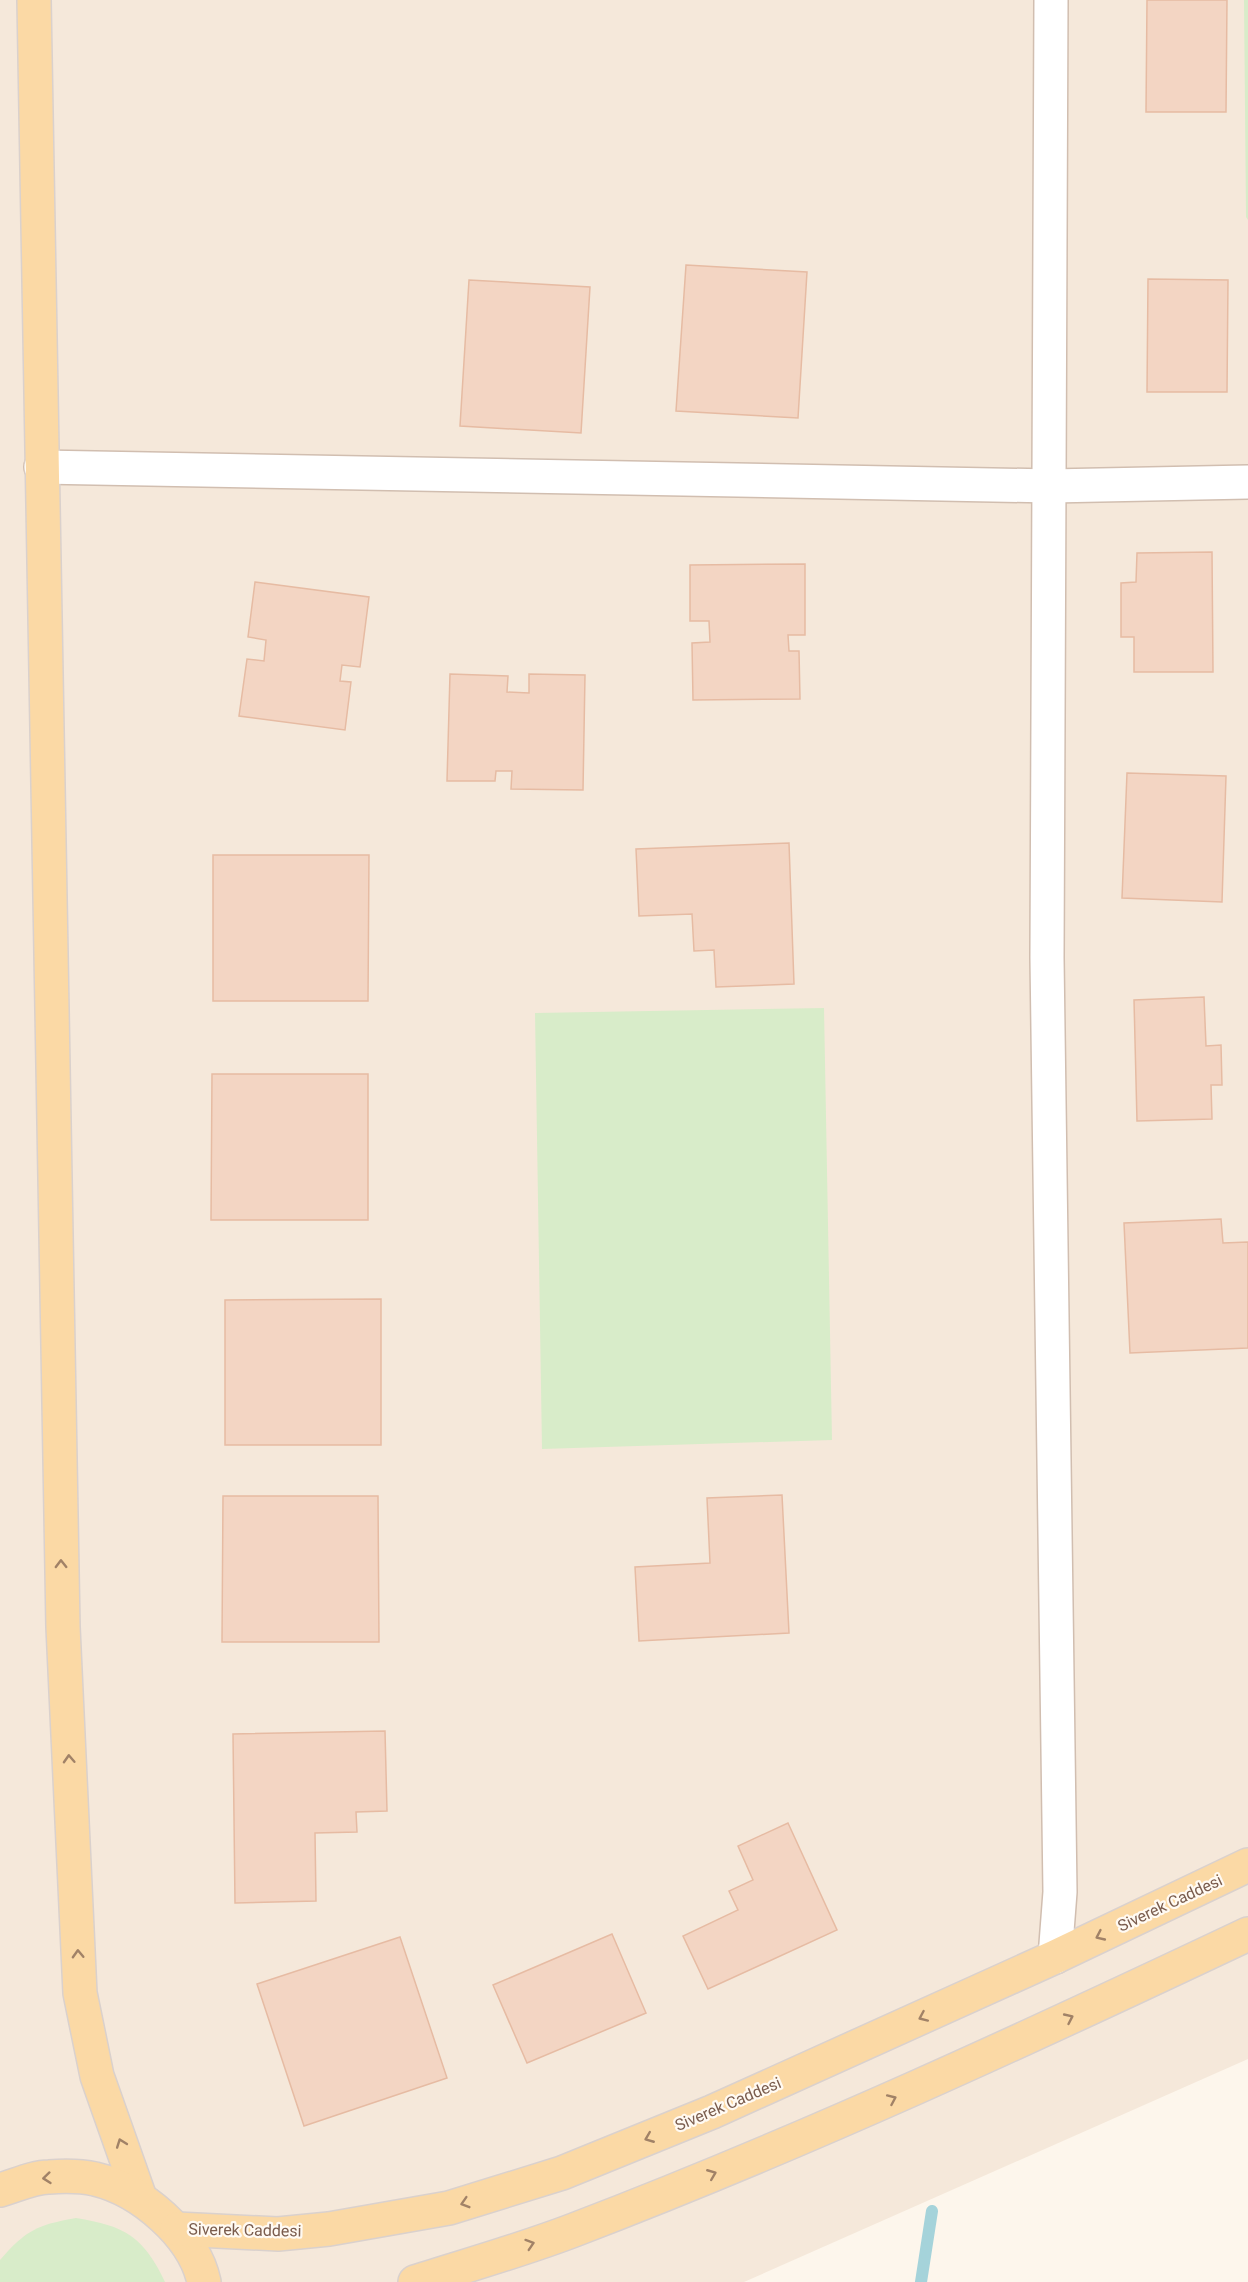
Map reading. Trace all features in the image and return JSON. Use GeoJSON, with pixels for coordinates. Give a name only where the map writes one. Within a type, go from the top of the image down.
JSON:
{"type":"FeatureCollection","features":[{"type":"Feature","properties":{"kind":"main road"},"geometry":{"type":"LineString","coordinates":[[34,0],[62,1615],[80,1993],[97,2076],[140,2198]]}},
{"type":"Feature","properties":{"kind":"main road","name":"Siverek Caddesi"},"geometry":{"type":"LineString","coordinates":[[177,2229],[278,2234],[329,2229],[448,2208],[562,2173],[712,2112],[1054,1958],[1248,1865]]}},
{"type":"Feature","properties":{"kind":"main road"},"geometry":{"type":"LineString","coordinates":[[415,2282],[572,2231],[836,2124],[1072,2018],[1248,1934]]}},
{"type":"Feature","properties":{"kind":"main road"},"geometry":{"type":"LineString","coordinates":[[0,2190],[46,2177],[76,2178],[95,2180],[140,2198],[177,2229],[202,2271],[204,2282]]}},
{"type":"Feature","properties":{"kind":"street"},"geometry":{"type":"LineString","coordinates":[[1051,0],[1051,486],[1047,958],[1060,1892],[1054,1958]]}},
{"type":"Feature","properties":{"kind":"street"},"geometry":{"type":"LineString","coordinates":[[41,467],[1051,486],[1248,482]]}},
{"type":"Feature","properties":{"kind":"shaded area"},"geometry":{"type":"Polygon","coordinates":[[[0,0],[1248,0],[1248,2059],[744,2282],[0,2282],[0,0]]]}},
{"type":"Feature","properties":{"kind":"green space"},"geometry":{"type":"Polygon","coordinates":[[[1244,0],[1248,0],[1248,220],[1246,217],[1244,0]]]}},
{"type":"Feature","properties":{"kind":"green space"},"geometry":{"type":"Polygon","coordinates":[[[824,1008],[832,1440],[542,1449],[535,1013],[824,1008]]]}},
{"type":"Feature","properties":{"kind":"green space"},"geometry":{"type":"Polygon","coordinates":[[[76,2218],[107,2225],[131,2236],[149,2254],[165,2282],[0,2282],[0,2260],[25,2235],[51,2223],[76,2218]]]}},
{"type":"Feature","properties":{"kind":"building"},"geometry":{"type":"Polygon","coordinates":[[[1147,0],[1227,0],[1226,112],[1146,112],[1147,0]]]}},
{"type":"Feature","properties":{"kind":"building"},"geometry":{"type":"Polygon","coordinates":[[[686,265],[807,272],[798,418],[676,411],[686,265]]]}},
{"type":"Feature","properties":{"kind":"building"},"geometry":{"type":"Polygon","coordinates":[[[1148,279],[1228,280],[1227,392],[1147,392],[1148,279]]]}},
{"type":"Feature","properties":{"kind":"building"},"geometry":{"type":"Polygon","coordinates":[[[469,280],[590,287],[581,433],[460,426],[469,280]]]}},
{"type":"Feature","properties":{"kind":"building"},"geometry":{"type":"Polygon","coordinates":[[[1212,552],[1213,672],[1134,672],[1134,637],[1121,637],[1121,583],[1136,582],[1137,553],[1212,552]]]}},
{"type":"Feature","properties":{"kind":"building"},"geometry":{"type":"Polygon","coordinates":[[[805,564],[805,635],[788,635],[789,651],[799,651],[800,699],[693,700],[692,643],[710,642],[709,621],[690,621],[690,565],[805,564]]]}},
{"type":"Feature","properties":{"kind":"building"},"geometry":{"type":"Polygon","coordinates":[[[255,582],[369,597],[360,667],[342,665],[340,681],[351,682],[345,730],[239,716],[247,659],[264,661],[266,640],[248,637],[255,582]]]}},
{"type":"Feature","properties":{"kind":"building"},"geometry":{"type":"Polygon","coordinates":[[[450,674],[508,676],[507,692],[529,693],[529,674],[585,675],[583,790],[511,789],[512,771],[496,771],[495,781],[447,781],[450,674]]]}},
{"type":"Feature","properties":{"kind":"building"},"geometry":{"type":"Polygon","coordinates":[[[1127,773],[1226,776],[1222,902],[1122,898],[1127,773]]]}},
{"type":"Feature","properties":{"kind":"building"},"geometry":{"type":"Polygon","coordinates":[[[789,843],[794,984],[716,987],[714,950],[694,951],[692,914],[639,916],[636,849],[789,843]]]}},
{"type":"Feature","properties":{"kind":"building"},"geometry":{"type":"Polygon","coordinates":[[[213,855],[369,855],[368,1001],[213,1001],[213,855]]]}},
{"type":"Feature","properties":{"kind":"building"},"geometry":{"type":"Polygon","coordinates":[[[1204,997],[1206,1046],[1221,1045],[1222,1085],[1211,1085],[1212,1119],[1137,1121],[1134,1000],[1204,997]]]}},
{"type":"Feature","properties":{"kind":"building"},"geometry":{"type":"Polygon","coordinates":[[[212,1074],[368,1074],[368,1220],[211,1220],[212,1074]]]}},
{"type":"Feature","properties":{"kind":"building"},"geometry":{"type":"Polygon","coordinates":[[[1221,1219],[1223,1243],[1248,1242],[1248,1348],[1130,1353],[1124,1223],[1221,1219]]]}},
{"type":"Feature","properties":{"kind":"building"},"geometry":{"type":"Polygon","coordinates":[[[381,1299],[381,1445],[225,1445],[225,1300],[381,1299]]]}},
{"type":"Feature","properties":{"kind":"building"},"geometry":{"type":"Polygon","coordinates":[[[782,1495],[789,1633],[639,1641],[635,1567],[710,1563],[707,1498],[782,1495]]]}},
{"type":"Feature","properties":{"kind":"building"},"geometry":{"type":"Polygon","coordinates":[[[223,1496],[378,1496],[379,1642],[222,1642],[223,1496]]]}},
{"type":"Feature","properties":{"kind":"building"},"geometry":{"type":"Polygon","coordinates":[[[385,1731],[387,1811],[356,1812],[357,1832],[315,1833],[316,1901],[235,1903],[233,1734],[385,1731]]]}},
{"type":"Feature","properties":{"kind":"building"},"geometry":{"type":"Polygon","coordinates":[[[788,1823],[837,1930],[708,1989],[683,1936],[738,1910],[729,1891],[753,1880],[738,1846],[788,1823]]]}},
{"type":"Feature","properties":{"kind":"building"},"geometry":{"type":"Polygon","coordinates":[[[612,1934],[646,2013],[527,2063],[493,1985],[612,1934]]]}},
{"type":"Feature","properties":{"kind":"building"},"geometry":{"type":"Polygon","coordinates":[[[400,1937],[447,2078],[304,2126],[257,1984],[400,1937]]]}},
{"type":"Feature","properties":{"kind":"waterway"},"geometry":{"type":"LineString","coordinates":[[921,2282],[932,2211]]}}]}
